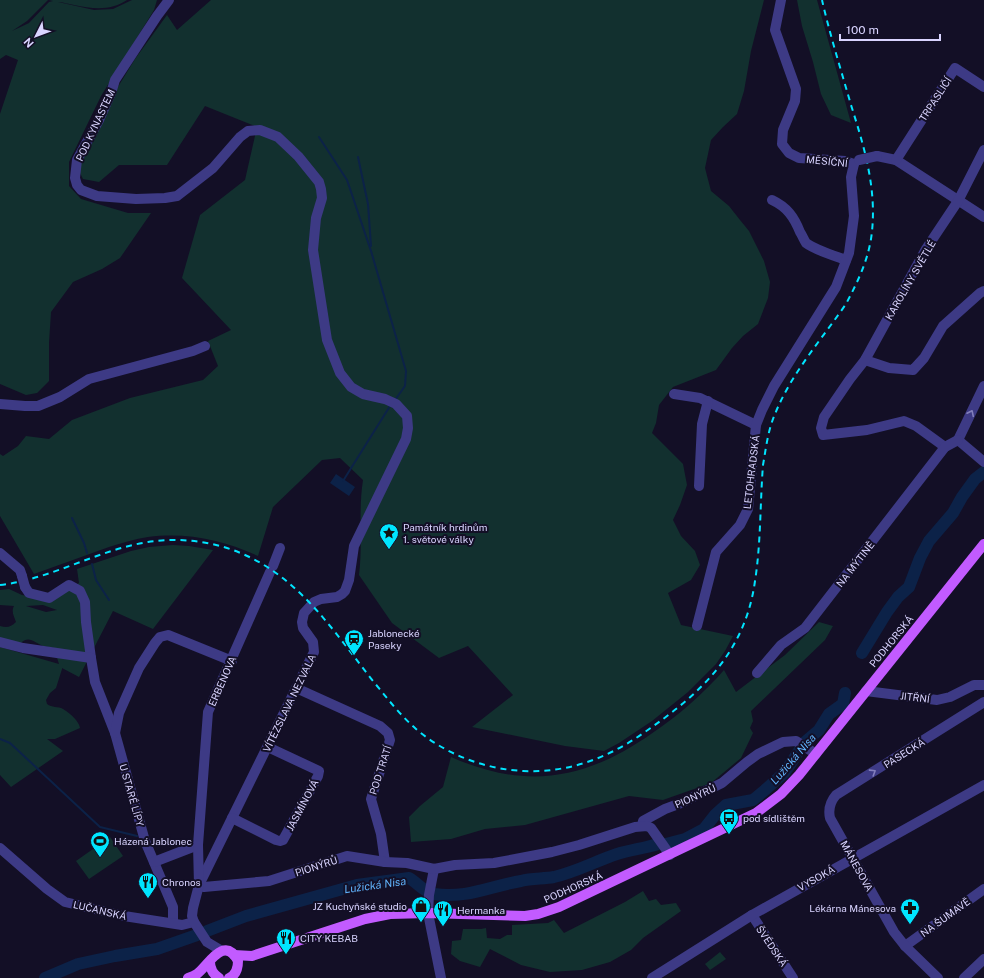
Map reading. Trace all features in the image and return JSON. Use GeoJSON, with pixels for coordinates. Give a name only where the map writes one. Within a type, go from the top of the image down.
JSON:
{"type":"FeatureCollection","features":[{"type":"Feature","properties":{"kind":"main road","name":"PODHORSKÁ"},"geometry":{"type":"LineString","coordinates":[[222,951],[234,955],[252,956],[374,917],[390,914],[428,913],[525,916],[538,914],[559,908],[730,827],[766,807],[799,775],[813,751],[866,691],[984,544]]}},
{"type":"Feature","properties":{"kind":"main road"},"geometry":{"type":"LineString","coordinates":[[192,977],[211,960],[216,953],[222,951]]}},
{"type":"Feature","properties":{"kind":"main road"},"geometry":{"type":"LineString","coordinates":[[234,955],[238,961],[235,974]]}},
{"type":"Feature","properties":{"kind":"main road"},"geometry":{"type":"LineString","coordinates":[[235,974],[252,956]]}},
{"type":"Feature","properties":{"kind":"main road"},"geometry":{"type":"LineString","coordinates":[[211,960],[211,970],[217,977]]}},
{"type":"Feature","properties":{"kind":"main road"},"geometry":{"type":"LineString","coordinates":[[192,977],[217,977]]}},
{"type":"Feature","properties":{"kind":"street","name":"POD KYNASTEM"},"geometry":{"type":"LineString","coordinates":[[169,0],[115,80],[99,120],[77,160],[75,178],[78,185],[81,190],[98,196],[136,199],[177,196],[213,168],[248,130],[260,130],[278,137],[298,156],[319,182],[321,189],[322,198],[316,218],[313,250],[327,340],[340,373]]}},
{"type":"Feature","properties":{"kind":"street","name":"MĚSÍČNÍ"},"geometry":{"type":"LineString","coordinates":[[781,0],[775,30],[796,89],[795,101],[783,130],[782,144],[788,153],[799,158],[856,162],[877,156],[896,160],[984,218]]}},
{"type":"Feature","properties":{"kind":"street","name":"TRPASLIČÍ"},"geometry":{"type":"LineString","coordinates":[[896,160],[955,68],[984,87]]}},
{"type":"Feature","properties":{"kind":"street"},"geometry":{"type":"LineString","coordinates":[[958,201],[984,150]]}},
{"type":"Feature","properties":{"kind":"street","name":"LETOHRADSKÁ"},"geometry":{"type":"LineString","coordinates":[[697,626],[716,552],[740,525],[748,510],[756,425],[762,410],[774,386],[836,287],[849,253],[854,216],[851,177],[856,162]]}},
{"type":"Feature","properties":{"kind":"street"},"geometry":{"type":"LineString","coordinates":[[772,200],[782,204],[788,210],[806,242],[822,251],[846,260]]}},
{"type":"Feature","properties":{"kind":"street","name":"KAROLÍNY SVĚTLÉ"},"geometry":{"type":"LineString","coordinates":[[945,447],[916,426],[904,421],[867,430],[823,434],[821,428],[824,417],[850,378],[865,360],[926,249],[958,201]]}},
{"type":"Feature","properties":{"kind":"street"},"geometry":{"type":"LineString","coordinates":[[865,360],[889,368],[913,370],[924,358],[943,326],[984,291]]}},
{"type":"Feature","properties":{"kind":"street"},"geometry":{"type":"LineString","coordinates":[[0,404],[38,406],[60,397],[89,379],[193,351],[205,346]]}},
{"type":"Feature","properties":{"kind":"street","name":"VÍTĚZSLAVA NEZVALA"},"geometry":{"type":"LineString","coordinates":[[199,885],[314,652],[313,642],[303,628],[302,622],[304,613],[314,602],[321,599],[337,597],[345,591],[349,580],[354,546],[406,439],[408,428],[407,416],[396,404],[385,399],[363,394],[351,387],[340,373]]}},
{"type":"Feature","properties":{"kind":"street"},"geometry":{"type":"LineString","coordinates":[[984,386],[958,440],[984,462]]}},
{"type":"Feature","properties":{"kind":"street","name":"LETOHRADSKÁ"},"geometry":{"type":"LineString","coordinates":[[674,394],[700,398],[708,401],[756,425]]}},
{"type":"Feature","properties":{"kind":"street"},"geometry":{"type":"LineString","coordinates":[[699,486],[702,424],[708,401]]}},
{"type":"Feature","properties":{"kind":"street","name":"NA MÝTINĚ"},"geometry":{"type":"LineString","coordinates":[[757,673],[781,645],[805,628],[945,447],[958,440]]}},
{"type":"Feature","properties":{"kind":"street","name":"ERBENOVA"},"geometry":{"type":"LineString","coordinates":[[199,885],[198,845],[208,712],[232,661],[280,548]]}},
{"type":"Feature","properties":{"kind":"street"},"geometry":{"type":"LineString","coordinates":[[0,553],[20,570],[25,587],[29,593],[49,598],[69,585],[80,591],[85,602],[91,658],[23,648],[0,642]]}},
{"type":"Feature","properties":{"kind":"street","name":"U STARÉ LÍPY"},"geometry":{"type":"LineString","coordinates":[[115,733],[119,713],[139,668],[155,642],[160,637],[168,635],[232,661]]}},
{"type":"Feature","properties":{"kind":"street","name":"U STARÉ LÍPY"},"geometry":{"type":"LineString","coordinates":[[91,658],[95,682],[115,733],[145,841],[173,907],[173,923]]}},
{"type":"Feature","properties":{"kind":"street","name":"JITŘNÍ"},"geometry":{"type":"LineString","coordinates":[[866,691],[937,700],[950,698],[974,684],[984,685]]}},
{"type":"Feature","properties":{"kind":"street","name":"POD TRATÍ"},"geometry":{"type":"LineString","coordinates":[[296,688],[380,726],[388,733],[390,740],[371,799],[381,834],[384,862]]}},
{"type":"Feature","properties":{"kind":"street","name":"PASECKÁ"},"geometry":{"type":"LineString","coordinates":[[829,807],[832,800],[840,793],[984,702]]}},
{"type":"Feature","properties":{"kind":"street","name":"PIONÝRŮ"},"geometry":{"type":"LineString","coordinates":[[199,885],[204,888],[269,881],[347,856],[384,862],[407,863],[434,869],[455,865],[494,863],[552,852],[642,826],[643,821],[665,809],[722,783],[758,754],[784,742],[792,740],[800,742],[813,751]]}},
{"type":"Feature","properties":{"kind":"street","name":"JASMÍNOVÁ"},"geometry":{"type":"LineString","coordinates":[[232,818],[276,840],[283,840],[318,776],[319,771],[272,749],[268,745]]}},
{"type":"Feature","properties":{"kind":"street","name":"VYSOKÁ"},"geometry":{"type":"LineString","coordinates":[[652,978],[752,915],[984,785]]}},
{"type":"Feature","properties":{"kind":"street","name":"MÁNESOVA"},"geometry":{"type":"LineString","coordinates":[[829,807],[830,818],[890,925],[905,946],[938,978]]}},
{"type":"Feature","properties":{"kind":"street"},"geometry":{"type":"LineString","coordinates":[[642,826],[651,828],[670,855]]}},
{"type":"Feature","properties":{"kind":"street"},"geometry":{"type":"LineString","coordinates":[[154,862],[198,845]]}},
{"type":"Feature","properties":{"kind":"street","name":"LUČANSKÁ"},"geometry":{"type":"LineString","coordinates":[[0,848],[46,889],[65,902],[124,916],[182,925],[201,933]]}},
{"type":"Feature","properties":{"kind":"street"},"geometry":{"type":"LineString","coordinates":[[434,869],[428,913],[441,978]]}},
{"type":"Feature","properties":{"kind":"street"},"geometry":{"type":"LineString","coordinates":[[199,885],[192,908],[192,916],[201,933],[211,960]]}},
{"type":"Feature","properties":{"kind":"street","name":"NA ŠUMAVĚ"},"geometry":{"type":"LineString","coordinates":[[905,946],[984,889]]}},
{"type":"Feature","properties":{"kind":"street","name":"ŠVÉDSKÁ"},"geometry":{"type":"LineString","coordinates":[[752,915],[793,978]]}},
{"type":"Feature","properties":{"kind":"street"},"geometry":{"type":"LineString","coordinates":[[201,933],[222,951]]}},
{"type":"Feature","properties":{"kind":"street"},"geometry":{"type":"LineString","coordinates":[[964,978],[984,959]]}},
{"type":"Feature","properties":{"kind":"green space"},"geometry":{"type":"Polygon","coordinates":[[[0,0],[48,0],[27,21],[12,31],[29,23],[49,2],[53,1],[49,0],[127,0],[115,6],[102,8],[58,2],[94,10],[113,9],[132,0],[157,0],[154,10],[101,96],[69,162],[69,186],[81,199],[128,213],[151,213],[120,258],[102,269],[73,282],[51,312],[49,381],[37,393],[26,395],[0,384],[0,114],[18,60],[6,55],[0,59],[0,0]]]}},
{"type":"Feature","properties":{"kind":"green space"},"geometry":{"type":"Polygon","coordinates":[[[211,0],[764,0],[751,51],[744,91],[737,114],[711,140],[705,168],[711,191],[729,206],[749,231],[764,261],[770,282],[768,298],[758,324],[743,336],[732,348],[716,370],[673,387],[659,405],[656,423],[652,433],[683,464],[687,485],[673,520],[681,536],[695,551],[700,565],[691,580],[668,593],[681,625],[733,636],[716,664],[688,692],[652,721],[619,743],[604,751],[565,746],[472,727],[513,695],[468,646],[439,658],[392,623],[359,575],[363,480],[340,458],[322,460],[273,507],[258,556],[245,550],[204,539],[177,536],[148,537],[109,547],[34,574],[0,516],[0,454],[3,456],[18,446],[26,436],[49,439],[72,420],[130,398],[203,380],[218,366],[208,341],[231,330],[182,278],[200,215],[245,180],[257,127],[205,106],[167,165],[119,165],[99,182],[83,179],[79,171],[85,150],[113,95],[135,59],[167,15],[177,30],[211,0]]]}},
{"type":"Feature","properties":{"kind":"green space"},"geometry":{"type":"Polygon","coordinates":[[[797,0],[817,0],[851,123],[831,115],[821,94],[802,26],[797,0]]]}},
{"type":"Feature","properties":{"kind":"green space"},"geometry":{"type":"Polygon","coordinates":[[[173,545],[213,550],[153,629],[113,611],[79,677],[62,668],[56,688],[50,693],[46,700],[47,704],[61,708],[68,713],[76,720],[80,728],[55,739],[47,739],[63,751],[11,787],[0,775],[0,647],[59,664],[54,648],[43,646],[32,640],[27,640],[21,643],[0,640],[0,626],[9,627],[16,622],[13,612],[14,606],[0,605],[0,590],[9,589],[22,595],[54,600],[79,583],[77,569],[131,551],[149,547],[173,545]],[[43,605],[26,606],[46,612],[57,610],[43,605]]]}},
{"type":"Feature","properties":{"kind":"green space"},"geometry":{"type":"Polygon","coordinates":[[[819,622],[833,626],[825,640],[751,711],[753,721],[750,728],[753,733],[741,758],[711,783],[663,800],[629,796],[525,825],[485,829],[451,839],[411,842],[409,817],[443,787],[451,757],[478,767],[505,774],[530,776],[554,775],[578,770],[602,762],[627,750],[671,720],[699,696],[724,670],[736,692],[785,655],[819,622]]]}},
{"type":"Feature","properties":{"kind":"green space","name":"Házená Jablonec"},"geometry":{"type":"Polygon","coordinates":[[[110,837],[123,856],[89,879],[76,861],[110,837]]]}},
{"type":"Feature","properties":{"kind":"green space"},"geometry":{"type":"Polygon","coordinates":[[[643,891],[649,901],[656,899],[661,905],[676,903],[681,911],[643,938],[631,950],[610,962],[582,970],[550,972],[521,965],[490,949],[480,967],[460,961],[451,954],[452,941],[461,940],[463,929],[486,928],[487,938],[500,939],[507,935],[512,935],[512,925],[548,923],[554,920],[564,933],[625,902],[643,891]]]}},
{"type":"Feature","properties":{"kind":"green space"},"geometry":{"type":"Polygon","coordinates":[[[720,952],[726,959],[710,970],[705,964],[720,952]]]}},
{"type":"Feature","properties":{"kind":"water"},"geometry":{"type":"Polygon","coordinates":[[[336,474],[355,487],[349,496],[330,483],[336,474]]]}},
{"type":"Feature","properties":{"kind":"waterway"},"geometry":{"type":"LineString","coordinates":[[319,137],[347,180],[371,251],[406,371],[405,386],[395,400]]}},
{"type":"Feature","properties":{"kind":"waterway"},"geometry":{"type":"LineString","coordinates":[[358,157],[368,204],[371,246]]}},
{"type":"Feature","properties":{"kind":"waterway"},"geometry":{"type":"LineString","coordinates":[[343,481],[390,406]]}},
{"type":"Feature","properties":{"kind":"waterway","name":"Lužická Nisa"},"geometry":{"type":"LineString","coordinates":[[862,653],[887,612],[898,597],[909,587],[920,558],[929,541],[953,513],[975,479],[984,472]]}},
{"type":"Feature","properties":{"kind":"waterway"},"geometry":{"type":"LineString","coordinates":[[72,518],[87,553]]}},
{"type":"Feature","properties":{"kind":"waterway"},"geometry":{"type":"LineString","coordinates":[[92,564],[96,580],[109,600]]}},
{"type":"Feature","properties":{"kind":"waterway","name":"Lužická Nisa"},"geometry":{"type":"LineString","coordinates":[[666,844],[685,839],[704,829],[715,815],[726,805],[753,800],[765,790],[785,772],[805,742],[819,730],[829,714],[843,704],[845,693]]}},
{"type":"Feature","properties":{"kind":"waterway"},"geometry":{"type":"LineString","coordinates":[[0,739],[10,743],[100,827],[137,836]]}},
{"type":"Feature","properties":{"kind":"waterway","name":"Lužická Nisa"},"geometry":{"type":"LineString","coordinates":[[207,931],[246,916],[357,885],[409,878],[430,893],[457,895],[525,880],[554,877],[617,854],[658,844]]}},
{"type":"Feature","properties":{"kind":"waterway","name":"Lužická Nisa"},"geometry":{"type":"LineString","coordinates":[[45,978],[78,964],[157,949],[197,935]]}},
{"type":"Feature","properties":{"kind":"railway"},"geometry":{"type":"LineString","coordinates":[[0,585],[38,577],[111,551],[148,542],[178,540],[208,543],[227,548],[251,558],[273,571],[292,586],[326,621],[383,694],[410,724],[427,738],[452,753],[466,759],[508,770],[555,770],[586,763],[614,751],[642,734],[682,704],[700,688],[730,651],[741,630],[750,607],[755,581],[763,465],[773,420],[789,385],[846,304],[861,273],[869,248],[873,222],[873,205],[869,171],[822,0]]}},
{"type":"Feature","properties":{"kind":"place","name":"Památník hrdinům 1. světové války"},"geometry":{"type":"Point","coordinates":[389,550]}},
{"type":"Feature","properties":{"kind":"place","name":"Jablonecké Paseky"},"geometry":{"type":"Point","coordinates":[354,656]}},
{"type":"Feature","properties":{"kind":"place","name":"pod sídlištěm"},"geometry":{"type":"Point","coordinates":[729,835]}},
{"type":"Feature","properties":{"kind":"place","name":"Házená Jablonec"},"geometry":{"type":"Point","coordinates":[100,858]}},
{"type":"Feature","properties":{"kind":"place","name":"Chronos"},"geometry":{"type":"Point","coordinates":[148,899]}},
{"type":"Feature","properties":{"kind":"place","name":"JZ Kuchyňské studio"},"geometry":{"type":"Point","coordinates":[421,923]}},
{"type":"Feature","properties":{"kind":"place","name":"Lékárna Mánesova"},"geometry":{"type":"Point","coordinates":[910,925]}},
{"type":"Feature","properties":{"kind":"place","name":"Hermanka"},"geometry":{"type":"Point","coordinates":[443,927]}},
{"type":"Feature","properties":{"kind":"place","name":"CITY KEBAB"},"geometry":{"type":"Point","coordinates":[286,955]}}]}
